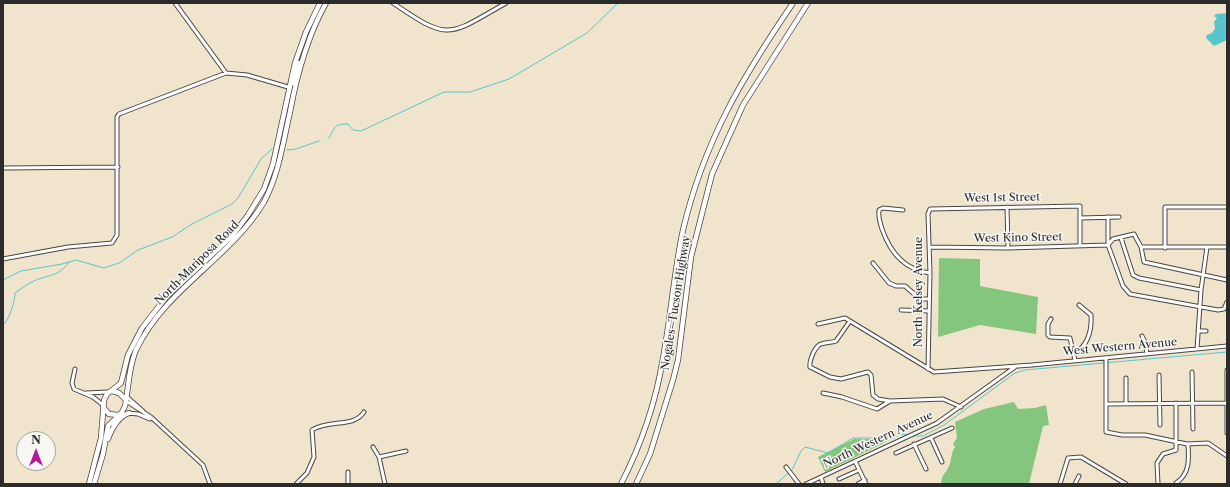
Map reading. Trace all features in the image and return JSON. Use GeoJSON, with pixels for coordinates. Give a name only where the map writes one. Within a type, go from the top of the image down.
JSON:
{"type":"FeatureCollection","features":[{"type":"Feature","properties":{"kind":"highway","name":"North Mariposa Road"},"geometry":{"type":"LineString","coordinates":[[94,484],[104,454],[108,426],[119,414],[125,398],[132,362],[144,335],[167,304],[237,238],[254,217],[268,193],[280,162],[288,87],[300,48],[320,3]]}},
{"type":"Feature","properties":{"kind":"highway","name":"North Mariposa Road"},"geometry":{"type":"LineString","coordinates":[[89,484],[101,438],[103,406],[106,396],[121,383],[128,355],[143,327],[167,296],[233,235],[248,215],[264,189],[282,137],[302,62],[321,12],[326,3]]}},
{"type":"Feature","properties":{"kind":"highway","name":"Nogales–Tucson Highway"},"geometry":{"type":"LineString","coordinates":[[621,484],[642,434],[657,385],[663,359],[683,232],[697,180],[726,109],[793,3]]}},
{"type":"Feature","properties":{"kind":"highway","name":"Nogales–Tucson Highway"},"geometry":{"type":"LineString","coordinates":[[636,484],[650,454],[678,360],[691,257],[712,174],[744,105],[808,3]]}},
{"type":"Feature","properties":{"kind":"highway"},"geometry":{"type":"LineString","coordinates":[[288,87],[292,84],[305,44],[321,12]]}},
{"type":"Feature","properties":{"kind":"highway"},"geometry":{"type":"LineString","coordinates":[[202,263],[204,268],[202,271]]}},
{"type":"Feature","properties":{"kind":"highway"},"geometry":{"type":"LineString","coordinates":[[167,296],[169,301],[167,304]]}},
{"type":"Feature","properties":{"kind":"highway"},"geometry":{"type":"LineString","coordinates":[[143,327],[145,330],[144,335]]}},
{"type":"Feature","properties":{"kind":"highway"},"geometry":{"type":"LineString","coordinates":[[111,392],[120,393],[125,398]]}},
{"type":"Feature","properties":{"kind":"highway"},"geometry":{"type":"LineString","coordinates":[[103,406],[109,414],[119,414]]}},
{"type":"Feature","properties":{"kind":"highway"},"geometry":{"type":"LineString","coordinates":[[104,454],[113,427],[124,415],[129,413]]}},
{"type":"Feature","properties":{"kind":"street"},"geometry":{"type":"LineString","coordinates":[[175,3],[226,73]]}},
{"type":"Feature","properties":{"kind":"street"},"geometry":{"type":"LineString","coordinates":[[393,3],[434,29],[455,30],[506,3]]}},
{"type":"Feature","properties":{"kind":"street"},"geometry":{"type":"LineString","coordinates":[[3,258],[68,247],[112,243],[117,235],[117,117],[119,114],[226,73],[247,75],[288,87]]}},
{"type":"Feature","properties":{"kind":"street"},"geometry":{"type":"LineString","coordinates":[[3,168],[118,167]]}},
{"type":"Feature","properties":{"kind":"street","name":"West 1st Street"},"geometry":{"type":"LineString","coordinates":[[928,214],[930,209],[934,208],[1080,206],[1080,218]]}},
{"type":"Feature","properties":{"kind":"street"},"geometry":{"type":"LineString","coordinates":[[1007,207],[1008,248]]}},
{"type":"Feature","properties":{"kind":"street"},"geometry":{"type":"LineString","coordinates":[[1165,248],[1166,207],[1227,207]]}},
{"type":"Feature","properties":{"kind":"street"},"geometry":{"type":"LineString","coordinates":[[903,210],[883,208],[879,210],[878,214],[884,235],[894,254],[911,268],[930,273]]}},
{"type":"Feature","properties":{"kind":"street","name":"North Kelsey Avenue"},"geometry":{"type":"LineString","coordinates":[[928,214],[930,273],[928,369]]}},
{"type":"Feature","properties":{"kind":"street"},"geometry":{"type":"LineString","coordinates":[[1108,217],[1108,245],[1123,286],[1130,294],[1224,309],[1227,302]]}},
{"type":"Feature","properties":{"kind":"street"},"geometry":{"type":"LineString","coordinates":[[1080,246],[1080,218],[1119,217]]}},
{"type":"Feature","properties":{"kind":"street"},"geometry":{"type":"LineString","coordinates":[[1108,245],[1113,239],[1134,234],[1141,247],[1144,262],[1227,280]]}},
{"type":"Feature","properties":{"kind":"street"},"geometry":{"type":"LineString","coordinates":[[1121,238],[1133,275],[1139,278],[1201,290]]}},
{"type":"Feature","properties":{"kind":"street","name":"West Kino Street"},"geometry":{"type":"LineString","coordinates":[[929,247],[1008,248],[1108,245]]}},
{"type":"Feature","properties":{"kind":"street"},"geometry":{"type":"LineString","coordinates":[[1141,247],[1227,247]]}},
{"type":"Feature","properties":{"kind":"street"},"geometry":{"type":"LineString","coordinates":[[1197,349],[1201,290],[1206,247]]}},
{"type":"Feature","properties":{"kind":"street"},"geometry":{"type":"LineString","coordinates":[[873,263],[889,283],[896,286],[905,286],[920,299],[929,299]]}},
{"type":"Feature","properties":{"kind":"street"},"geometry":{"type":"LineString","coordinates":[[1073,354],[1078,352],[1090,336],[1092,327],[1091,315],[1080,305]]}},
{"type":"Feature","properties":{"kind":"street"},"geometry":{"type":"LineString","coordinates":[[901,310],[929,311]]}},
{"type":"Feature","properties":{"kind":"street"},"geometry":{"type":"LineString","coordinates":[[818,324],[843,317],[928,369]]}},
{"type":"Feature","properties":{"kind":"street"},"geometry":{"type":"LineString","coordinates":[[1050,319],[1048,324],[1048,335],[1057,338],[1068,337],[1075,360]]}},
{"type":"Feature","properties":{"kind":"street"},"geometry":{"type":"LineString","coordinates":[[850,321],[836,341],[820,344],[810,362],[810,367],[830,377],[844,379],[861,373],[870,373],[872,393],[875,397],[890,401],[943,399],[961,407]]}},
{"type":"Feature","properties":{"kind":"street"},"geometry":{"type":"LineString","coordinates":[[1198,332],[1206,331]]}},
{"type":"Feature","properties":{"kind":"street"},"geometry":{"type":"LineString","coordinates":[[1142,336],[1145,342],[1147,354]]}},
{"type":"Feature","properties":{"kind":"street","name":"West Western Avenue"},"geometry":{"type":"LineString","coordinates":[[928,369],[937,372],[1015,367],[1227,346]]}},
{"type":"Feature","properties":{"kind":"street"},"geometry":{"type":"LineString","coordinates":[[1106,359],[1106,432],[1122,435],[1145,435],[1188,444],[1208,443],[1227,456]]}},
{"type":"Feature","properties":{"kind":"street","name":"North Western Avenue"},"geometry":{"type":"LineString","coordinates":[[806,484],[855,460],[937,424],[1015,367]]}},
{"type":"Feature","properties":{"kind":"street"},"geometry":{"type":"LineString","coordinates":[[998,368],[1003,376]]}},
{"type":"Feature","properties":{"kind":"street"},"geometry":{"type":"LineString","coordinates":[[75,369],[73,386],[76,391],[84,393],[111,392]]}},
{"type":"Feature","properties":{"kind":"street"},"geometry":{"type":"LineString","coordinates":[[1227,370],[1227,433]]}},
{"type":"Feature","properties":{"kind":"street"},"geometry":{"type":"LineString","coordinates":[[1192,372],[1193,429]]}},
{"type":"Feature","properties":{"kind":"street"},"geometry":{"type":"LineString","coordinates":[[1159,375],[1160,425]]}},
{"type":"Feature","properties":{"kind":"street"},"geometry":{"type":"LineString","coordinates":[[1126,378],[1126,403]]}},
{"type":"Feature","properties":{"kind":"street"},"geometry":{"type":"LineString","coordinates":[[84,393],[103,406]]}},
{"type":"Feature","properties":{"kind":"street"},"geometry":{"type":"LineString","coordinates":[[824,393],[842,397],[876,409],[890,401]]}},
{"type":"Feature","properties":{"kind":"street"},"geometry":{"type":"LineString","coordinates":[[125,398],[149,416]]}},
{"type":"Feature","properties":{"kind":"street"},"geometry":{"type":"LineString","coordinates":[[125,398],[149,416],[203,465],[210,484]]}},
{"type":"Feature","properties":{"kind":"street"},"geometry":{"type":"LineString","coordinates":[[1158,484],[1156,463],[1163,454],[1176,450],[1176,403]]}},
{"type":"Feature","properties":{"kind":"street"},"geometry":{"type":"LineString","coordinates":[[1106,404],[1227,403]]}},
{"type":"Feature","properties":{"kind":"street"},"geometry":{"type":"LineString","coordinates":[[296,484],[307,473],[314,457],[312,430],[327,423],[352,421],[361,416],[364,412]]}},
{"type":"Feature","properties":{"kind":"street"},"geometry":{"type":"LineString","coordinates":[[119,414],[129,413],[143,415],[155,422]]}},
{"type":"Feature","properties":{"kind":"street"},"geometry":{"type":"LineString","coordinates":[[896,453],[952,428]]}},
{"type":"Feature","properties":{"kind":"street"},"geometry":{"type":"LineString","coordinates":[[931,438],[942,462]]}},
{"type":"Feature","properties":{"kind":"street"},"geometry":{"type":"LineString","coordinates":[[902,440],[906,448]]}},
{"type":"Feature","properties":{"kind":"street"},"geometry":{"type":"LineString","coordinates":[[914,444],[926,469]]}},
{"type":"Feature","properties":{"kind":"street"},"geometry":{"type":"LineString","coordinates":[[1176,483],[1181,480],[1188,468],[1188,444]]}},
{"type":"Feature","properties":{"kind":"street"},"geometry":{"type":"LineString","coordinates":[[373,448],[379,457],[385,484]]}},
{"type":"Feature","properties":{"kind":"street"},"geometry":{"type":"LineString","coordinates":[[379,457],[406,451]]}},
{"type":"Feature","properties":{"kind":"street"},"geometry":{"type":"LineString","coordinates":[[1062,484],[1068,458],[1081,458],[1088,461],[1119,482],[1126,484]]}},
{"type":"Feature","properties":{"kind":"street"},"geometry":{"type":"LineString","coordinates":[[855,460],[865,482],[858,484]]}},
{"type":"Feature","properties":{"kind":"street"},"geometry":{"type":"LineString","coordinates":[[786,467],[798,484]]}},
{"type":"Feature","properties":{"kind":"street"},"geometry":{"type":"LineString","coordinates":[[839,479],[860,470]]}},
{"type":"Feature","properties":{"kind":"street"},"geometry":{"type":"LineString","coordinates":[[348,472],[348,484]]}},
{"type":"Feature","properties":{"kind":"street"},"geometry":{"type":"LineString","coordinates":[[1075,484],[1079,476]]}},
{"type":"Feature","properties":{"kind":"street"},"geometry":{"type":"LineString","coordinates":[[821,477],[823,484]]}},
{"type":"Feature","properties":{"kind":"green space"},"geometry":{"type":"Polygon","coordinates":[[[939,258],[980,259],[980,286],[1038,297],[1036,334],[980,325],[938,337],[939,258]]]}},
{"type":"Feature","properties":{"kind":"green space"},"geometry":{"type":"Polygon","coordinates":[[[1014,402],[1018,409],[1035,408],[1046,405],[1049,425],[1043,426],[1029,484],[941,484],[941,480],[948,469],[952,452],[955,447],[953,444],[957,438],[955,422],[984,409],[1014,402]]]}},
{"type":"Feature","properties":{"kind":"green space"},"geometry":{"type":"Polygon","coordinates":[[[894,433],[902,434],[825,472],[818,457],[854,439],[872,439],[894,433]]]}},
{"type":"Feature","properties":{"kind":"water"},"geometry":{"type":"Polygon","coordinates":[[[1227,13],[1227,40],[1214,46],[1206,38],[1207,35],[1212,33],[1215,29],[1214,22],[1217,18],[1214,16],[1216,14],[1227,13]]]}},
{"type":"Feature","properties":{"kind":"waterway"},"geometry":{"type":"LineString","coordinates":[[328,139],[336,126],[339,125],[348,124],[353,130],[361,131],[444,92],[470,92],[509,79],[587,33],[618,3]]}},
{"type":"Feature","properties":{"kind":"waterway"},"geometry":{"type":"LineString","coordinates":[[287,150],[296,149],[319,141]]}},
{"type":"Feature","properties":{"kind":"waterway"},"geometry":{"type":"LineString","coordinates":[[3,280],[21,271],[76,260],[104,268],[119,263],[138,250],[172,237],[192,224],[232,204],[238,198],[261,159],[272,149]]}},
{"type":"Feature","properties":{"kind":"waterway"},"geometry":{"type":"LineString","coordinates":[[3,325],[11,310],[15,293],[31,282],[61,271],[69,262]]}},
{"type":"Feature","properties":{"kind":"waterway"},"geometry":{"type":"LineString","coordinates":[[912,436],[923,436],[944,425],[1015,373],[1025,370],[1227,352]]}},
{"type":"Feature","properties":{"kind":"waterway"},"geometry":{"type":"LineString","coordinates":[[776,484],[792,470],[801,451],[805,447],[828,453],[853,438],[874,438],[890,433],[909,435]]}}]}
